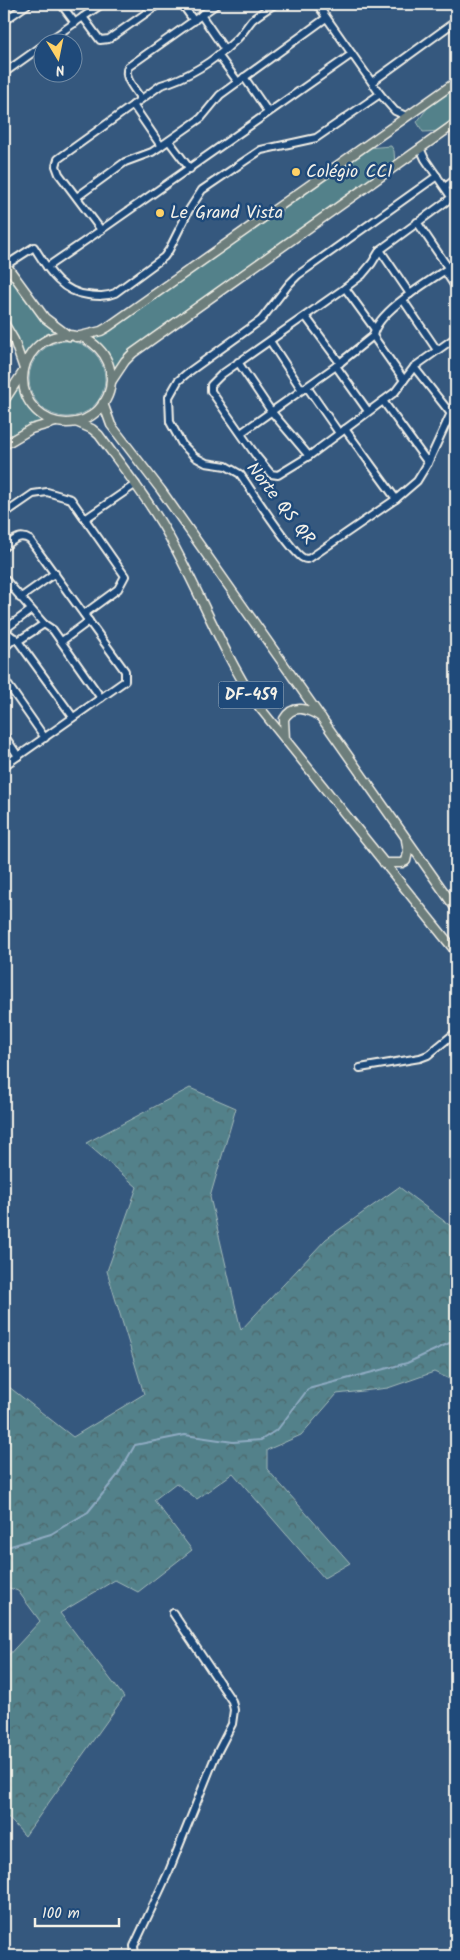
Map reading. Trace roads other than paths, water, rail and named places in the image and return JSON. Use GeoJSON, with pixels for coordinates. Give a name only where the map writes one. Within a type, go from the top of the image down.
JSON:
{"type":"FeatureCollection","features":[{"type":"Feature","properties":{"kind":"main road"},"geometry":{"type":"LineString","coordinates":[[56,422],[44,417],[30,403],[23,385],[24,371],[28,358],[42,344],[55,337],[101,331],[108,327],[456,82]]}},
{"type":"Feature","properties":{"kind":"main road"},"geometry":{"type":"LineString","coordinates":[[110,382],[133,353],[456,123]]}},
{"type":"Feature","properties":{"kind":"main road"},"geometry":{"type":"LineString","coordinates":[[5,264],[45,318],[73,336],[88,341],[98,348],[105,358],[110,370],[108,393],[103,403],[91,415],[76,422]]}},
{"type":"Feature","properties":{"kind":"main road"},"geometry":{"type":"LineString","coordinates":[[4,323],[14,340],[24,371]]}},
{"type":"Feature","properties":{"kind":"main road"},"geometry":{"type":"LineString","coordinates":[[4,401],[24,371]]}},
{"type":"Feature","properties":{"kind":"main road","name":"DF-459"},"geometry":{"type":"LineString","coordinates":[[103,403],[112,425],[161,490],[456,908]]}},
{"type":"Feature","properties":{"kind":"main road"},"geometry":{"type":"LineString","coordinates":[[4,445],[31,429],[56,422]]}},
{"type":"Feature","properties":{"kind":"main road","name":"DF-459"},"geometry":{"type":"LineString","coordinates":[[56,422],[76,422],[99,435],[136,484],[164,528],[242,682],[286,741],[456,952]]}},
{"type":"Feature","properties":{"kind":"main road"},"geometry":{"type":"LineString","coordinates":[[286,741],[284,719],[291,711],[302,708],[308,709],[323,718]]}},
{"type":"Feature","properties":{"kind":"main road"},"geometry":{"type":"LineString","coordinates":[[384,863],[402,864],[406,861],[408,852],[405,836]]}},
{"type":"Feature","properties":{"kind":"street"},"geometry":{"type":"LineString","coordinates":[[61,4],[75,23]]}},
{"type":"Feature","properties":{"kind":"street"},"geometry":{"type":"LineString","coordinates":[[62,32],[102,4]]}},
{"type":"Feature","properties":{"kind":"street"},"geometry":{"type":"LineString","coordinates":[[83,17],[100,40],[105,40],[159,4]]}},
{"type":"Feature","properties":{"kind":"street"},"geometry":{"type":"LineString","coordinates":[[182,4],[194,21]]}},
{"type":"Feature","properties":{"kind":"street"},"geometry":{"type":"LineString","coordinates":[[141,98],[127,78],[126,71],[128,67],[217,4]]}},
{"type":"Feature","properties":{"kind":"street"},"geometry":{"type":"LineString","coordinates":[[101,230],[59,174],[56,166],[58,159],[141,98],[161,85],[190,75],[225,50],[253,20],[275,4]]}},
{"type":"Feature","properties":{"kind":"street"},"geometry":{"type":"LineString","coordinates":[[317,4],[380,94],[395,111],[406,116]]}},
{"type":"Feature","properties":{"kind":"street"},"geometry":{"type":"LineString","coordinates":[[378,4],[386,4]]}},
{"type":"Feature","properties":{"kind":"street"},"geometry":{"type":"LineString","coordinates":[[4,21],[24,5]]}},
{"type":"Feature","properties":{"kind":"street"},"geometry":{"type":"LineString","coordinates":[[201,15],[225,50]]}},
{"type":"Feature","properties":{"kind":"street"},"geometry":{"type":"LineString","coordinates":[[77,197],[124,162],[152,152],[169,141],[200,118],[220,95],[326,18]]}},
{"type":"Feature","properties":{"kind":"street"},"geometry":{"type":"LineString","coordinates":[[372,82],[456,21]]}},
{"type":"Feature","properties":{"kind":"street"},"geometry":{"type":"LineString","coordinates":[[4,73],[32,53]]}},
{"type":"Feature","properties":{"kind":"street"},"geometry":{"type":"LineString","coordinates":[[47,267],[190,169],[352,54]]}},
{"type":"Feature","properties":{"kind":"street"},"geometry":{"type":"LineString","coordinates":[[218,55],[238,82]]}},
{"type":"Feature","properties":{"kind":"street"},"geometry":{"type":"LineString","coordinates":[[244,77],[268,112]]}},
{"type":"Feature","properties":{"kind":"street"},"geometry":{"type":"LineString","coordinates":[[5,264],[34,247],[57,280],[68,290],[94,296],[115,293],[164,257],[202,190],[261,150],[316,138],[380,94]]}},
{"type":"Feature","properties":{"kind":"street"},"geometry":{"type":"LineString","coordinates":[[133,105],[161,146]]}},
{"type":"Feature","properties":{"kind":"street"},"geometry":{"type":"LineString","coordinates":[[395,111],[397,122]]}},
{"type":"Feature","properties":{"kind":"street"},"geometry":{"type":"LineString","coordinates":[[169,141],[190,169]]}},
{"type":"Feature","properties":{"kind":"street"},"geometry":{"type":"LineString","coordinates":[[417,151],[425,159],[456,204]]}},
{"type":"Feature","properties":{"kind":"street","name":"Norte QS QR"},"geometry":{"type":"LineString","coordinates":[[437,176],[298,275],[261,320],[186,374],[173,388],[170,396],[170,422],[182,444],[195,457],[206,463],[226,466],[240,474],[289,543],[302,558],[310,558],[396,499],[417,481],[428,463],[456,402]]}},
{"type":"Feature","properties":{"kind":"street"},"geometry":{"type":"LineString","coordinates":[[445,187],[456,179]]}},
{"type":"Feature","properties":{"kind":"street"},"geometry":{"type":"LineString","coordinates":[[451,198],[380,250],[362,275],[306,317],[238,362],[218,378],[211,388],[214,396],[256,456],[274,476],[309,456],[396,392],[414,367],[437,350],[455,340]]}},
{"type":"Feature","properties":{"kind":"street"},"geometry":{"type":"LineString","coordinates":[[416,222],[447,270],[456,288]]}},
{"type":"Feature","properties":{"kind":"street"},"geometry":{"type":"LineString","coordinates":[[380,250],[410,294]]}},
{"type":"Feature","properties":{"kind":"street"},"geometry":{"type":"LineString","coordinates":[[404,380],[373,336],[374,328],[383,316],[410,294],[456,264]]}},
{"type":"Feature","properties":{"kind":"street"},"geometry":{"type":"LineString","coordinates":[[345,288],[374,328]]}},
{"type":"Feature","properties":{"kind":"street"},"geometry":{"type":"LineString","coordinates":[[403,300],[437,350]]}},
{"type":"Feature","properties":{"kind":"street"},"geometry":{"type":"LineString","coordinates":[[306,317],[368,412]]}},
{"type":"Feature","properties":{"kind":"street"},"geometry":{"type":"LineString","coordinates":[[240,433],[338,364],[373,336]]}},
{"type":"Feature","properties":{"kind":"street"},"geometry":{"type":"LineString","coordinates":[[270,341],[304,388],[342,431],[396,499]]}},
{"type":"Feature","properties":{"kind":"street"},"geometry":{"type":"LineString","coordinates":[[238,362],[271,411],[309,456]]}},
{"type":"Feature","properties":{"kind":"street"},"geometry":{"type":"LineString","coordinates":[[414,367],[451,414]]}},
{"type":"Feature","properties":{"kind":"street"},"geometry":{"type":"LineString","coordinates":[[383,401],[428,463]]}},
{"type":"Feature","properties":{"kind":"street"},"geometry":{"type":"LineString","coordinates":[[86,519],[136,484]]}},
{"type":"Feature","properties":{"kind":"street"},"geometry":{"type":"LineString","coordinates":[[4,514],[33,494],[47,492],[71,499],[125,576],[118,589],[84,614]]}},
{"type":"Feature","properties":{"kind":"street"},"geometry":{"type":"LineString","coordinates":[[4,547],[17,537],[25,537],[30,540],[125,671],[125,681],[4,766]]}},
{"type":"Feature","properties":{"kind":"street"},"geometry":{"type":"LineString","coordinates":[[20,598],[55,573]]}},
{"type":"Feature","properties":{"kind":"street"},"geometry":{"type":"LineString","coordinates":[[4,578],[31,610],[62,641],[101,698]]}},
{"type":"Feature","properties":{"kind":"street"},"geometry":{"type":"LineString","coordinates":[[31,610],[4,630],[17,640],[74,717]]}},
{"type":"Feature","properties":{"kind":"street"},"geometry":{"type":"LineString","coordinates":[[62,641],[89,620]]}},
{"type":"Feature","properties":{"kind":"street"},"geometry":{"type":"LineString","coordinates":[[4,648],[44,624]]}},
{"type":"Feature","properties":{"kind":"street"},"geometry":{"type":"LineString","coordinates":[[4,678],[46,738]]}},
{"type":"Feature","properties":{"kind":"street"},"geometry":{"type":"LineString","coordinates":[[4,736],[18,756]]}},
{"type":"Feature","properties":{"kind":"street"},"geometry":{"type":"LineString","coordinates":[[360,1068],[420,1058],[456,1032]]}},
{"type":"Feature","properties":{"kind":"street"},"geometry":{"type":"LineString","coordinates":[[135,1956],[134,1946],[169,1871],[215,1757],[233,1719],[234,1710],[232,1701],[173,1613]]}},
{"type":"Feature","properties":{"kind":"waterway"},"geometry":{"type":"LineString","coordinates":[[4,1548],[51,1534],[88,1512],[117,1476],[135,1445],[185,1435],[233,1442],[261,1440],[278,1429],[308,1389],[407,1363],[456,1340]]}},
{"type":"Feature","properties":{"kind":"place","name":"Colégio CCI"},"geometry":{"type":"Point","coordinates":[296,172]}},
{"type":"Feature","properties":{"kind":"place","name":"Le Grand Vista"},"geometry":{"type":"Point","coordinates":[160,213]}}]}
